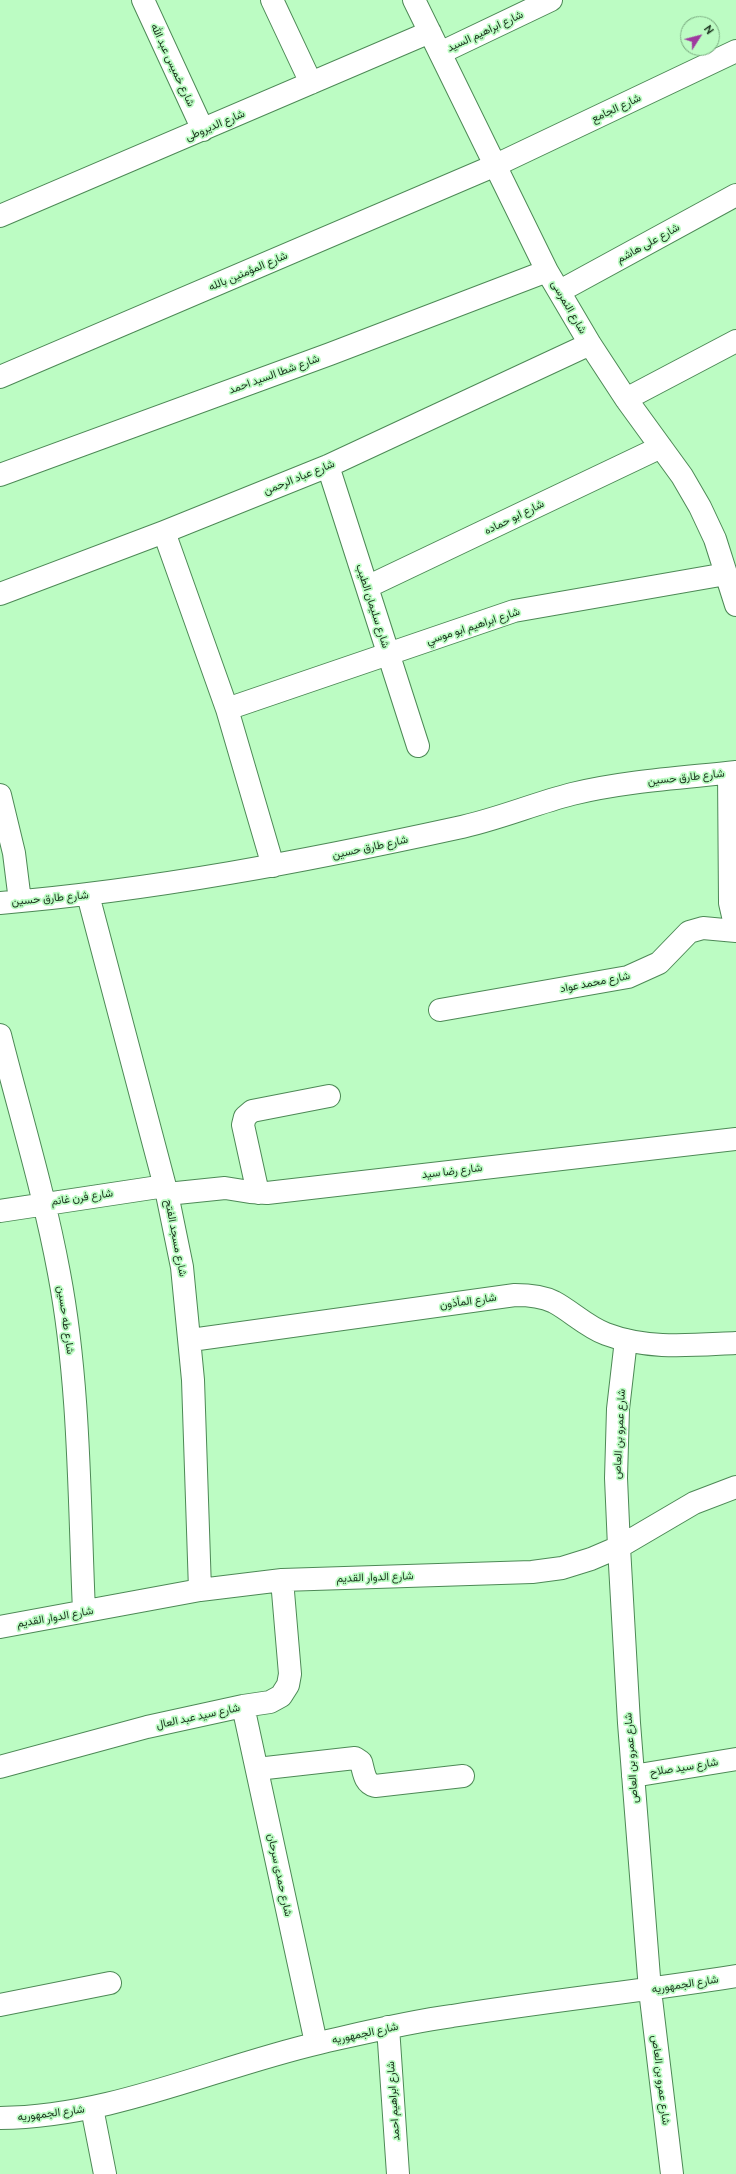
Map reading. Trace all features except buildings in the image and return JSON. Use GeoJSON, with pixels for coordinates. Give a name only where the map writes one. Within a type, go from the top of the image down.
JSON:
{"type":"FeatureCollection","features":[{"type":"Feature","properties":{"kind":"street","name":"شارع خميس عبد الله"},"geometry":{"type":"LineString","coordinates":[[143,0],[203,130]]}},
{"type":"Feature","properties":{"kind":"street"},"geometry":{"type":"LineString","coordinates":[[272,0],[311,84]]}},
{"type":"Feature","properties":{"kind":"street","name":"شارع النمرسى"},"geometry":{"type":"LineString","coordinates":[[414,0],[547,271],[590,344],[626,399],[682,476],[700,507],[715,540],[736,605]]}},
{"type":"Feature","properties":{"kind":"street","name":"شارع ابراهيم السيد"},"geometry":{"type":"LineString","coordinates":[[440,52],[551,0]]}},
{"type":"Feature","properties":{"kind":"street","name":"شارع الديروطى"},"geometry":{"type":"LineString","coordinates":[[0,216],[430,32]]}},
{"type":"Feature","properties":{"kind":"street","name":"شارع الجامع"},"geometry":{"type":"LineString","coordinates":[[496,165],[736,51]]}},
{"type":"Feature","properties":{"kind":"street","name":"شارع المؤمنين بالله"},"geometry":{"type":"LineString","coordinates":[[0,377],[496,165]]}},
{"type":"Feature","properties":{"kind":"street","name":"شارع على هاشم"},"geometry":{"type":"LineString","coordinates":[[560,291],[736,195]]}},
{"type":"Feature","properties":{"kind":"street","name":"شارع شطا السيد احمد"},"geometry":{"type":"LineString","coordinates":[[0,475],[337,351],[547,271]]}},
{"type":"Feature","properties":{"kind":"street"},"geometry":{"type":"LineString","coordinates":[[626,399],[736,341]]}},
{"type":"Feature","properties":{"kind":"street","name":"شارع عباد الرحمن"},"geometry":{"type":"LineString","coordinates":[[0,594],[164,532],[328,466],[590,344]]}},
{"type":"Feature","properties":{"kind":"street","name":"شارع ابو حماده"},"geometry":{"type":"LineString","coordinates":[[367,587],[660,447]]}},
{"type":"Feature","properties":{"kind":"street","name":"شارع سليمان الطيب"},"geometry":{"type":"LineString","coordinates":[[328,466],[418,746]]}},
{"type":"Feature","properties":{"kind":"street"},"geometry":{"type":"LineString","coordinates":[[164,532],[227,709],[273,866]]}},
{"type":"Feature","properties":{"kind":"street","name":"شارع ابراهيم ابو موسي"},"geometry":{"type":"LineString","coordinates":[[227,709],[514,612],[726,574]]}},
{"type":"Feature","properties":{"kind":"street"},"geometry":{"type":"LineString","coordinates":[[733,773],[730,903],[736,930]]}},
{"type":"Feature","properties":{"kind":"street","name":"شارع طارق حسين"},"geometry":{"type":"LineString","coordinates":[[10,902],[88,895],[273,866],[470,825],[572,794],[622,784],[733,773]]}},
{"type":"Feature","properties":{"kind":"street"},"geometry":{"type":"LineString","coordinates":[[0,795],[14,853],[10,902]]}},
{"type":"Feature","properties":{"kind":"street","name":"شارع مسجد الفتح"},"geometry":{"type":"LineString","coordinates":[[88,895],[166,1190],[182,1267],[191,1340],[200,1590]]}},
{"type":"Feature","properties":{"kind":"street","name":"شارع محمد عواد"},"geometry":{"type":"LineString","coordinates":[[440,1010],[628,977],[659,963],[689,932],[703,928],[736,930]]}},
{"type":"Feature","properties":{"kind":"street","name":"شارع طه حسين"},"geometry":{"type":"LineString","coordinates":[[0,1035],[45,1202],[59,1274],[70,1347],[77,1420],[84,1611]]}},
{"type":"Feature","properties":{"kind":"street"},"geometry":{"type":"LineString","coordinates":[[258,1193],[243,1125],[245,1117],[252,1112],[329,1096]]}},
{"type":"Feature","properties":{"kind":"street","name":"شارع رضا سيد"},"geometry":{"type":"LineString","coordinates":[[166,1190],[225,1188],[258,1193],[736,1139]]}},
{"type":"Feature","properties":{"kind":"street","name":"شارع فرن غانم"},"geometry":{"type":"LineString","coordinates":[[0,1211],[45,1202],[166,1190]]}},
{"type":"Feature","properties":{"kind":"street","name":"شارع المأذون"},"geometry":{"type":"LineString","coordinates":[[191,1340],[515,1295],[535,1295],[555,1302],[570,1314],[605,1334],[644,1345],[736,1343]]}},
{"type":"Feature","properties":{"kind":"street","name":"شارع عمرو بن العاص"},"geometry":{"type":"LineString","coordinates":[[626,1340],[618,1409],[617,1455],[619,1547],[633,1776],[650,1990],[672,2174]]}},
{"type":"Feature","properties":{"kind":"street","name":"شارع الدوار القديم"},"geometry":{"type":"LineString","coordinates":[[0,1627],[200,1590],[282,1580],[532,1572],[562,1568],[619,1547],[694,1503],[736,1487]]}},
{"type":"Feature","properties":{"kind":"street","name":"شارع سيد عبد العال"},"geometry":{"type":"LineString","coordinates":[[0,1767],[147,1727],[243,1706],[270,1702],[281,1696],[288,1685],[290,1674],[282,1580]]}},
{"type":"Feature","properties":{"kind":"street","name":"شارع حمدى سرحان"},"geometry":{"type":"LineString","coordinates":[[243,1706],[316,2043]]}},
{"type":"Feature","properties":{"kind":"street"},"geometry":{"type":"LineString","coordinates":[[257,1769],[355,1758],[361,1762],[365,1780],[375,1786],[463,1776]]}},
{"type":"Feature","properties":{"kind":"street","name":"شارع سيد صلاح"},"geometry":{"type":"LineString","coordinates":[[633,1776],[736,1759]]}},
{"type":"Feature","properties":{"kind":"street","name":"شارع الجمهوريه"},"geometry":{"type":"LineString","coordinates":[[0,2118],[25,2118],[92,2108],[316,2043],[388,2027],[451,2016],[650,1990],[736,1976]]}},
{"type":"Feature","properties":{"kind":"street"},"geometry":{"type":"LineString","coordinates":[[0,2005],[110,1982]]}},
{"type":"Feature","properties":{"kind":"street","name":"شارع ابراهيم احمد"},"geometry":{"type":"LineString","coordinates":[[388,2027],[398,2174]]}},
{"type":"Feature","properties":{"kind":"street"},"geometry":{"type":"LineString","coordinates":[[92,2108],[105,2174]]}}]}
